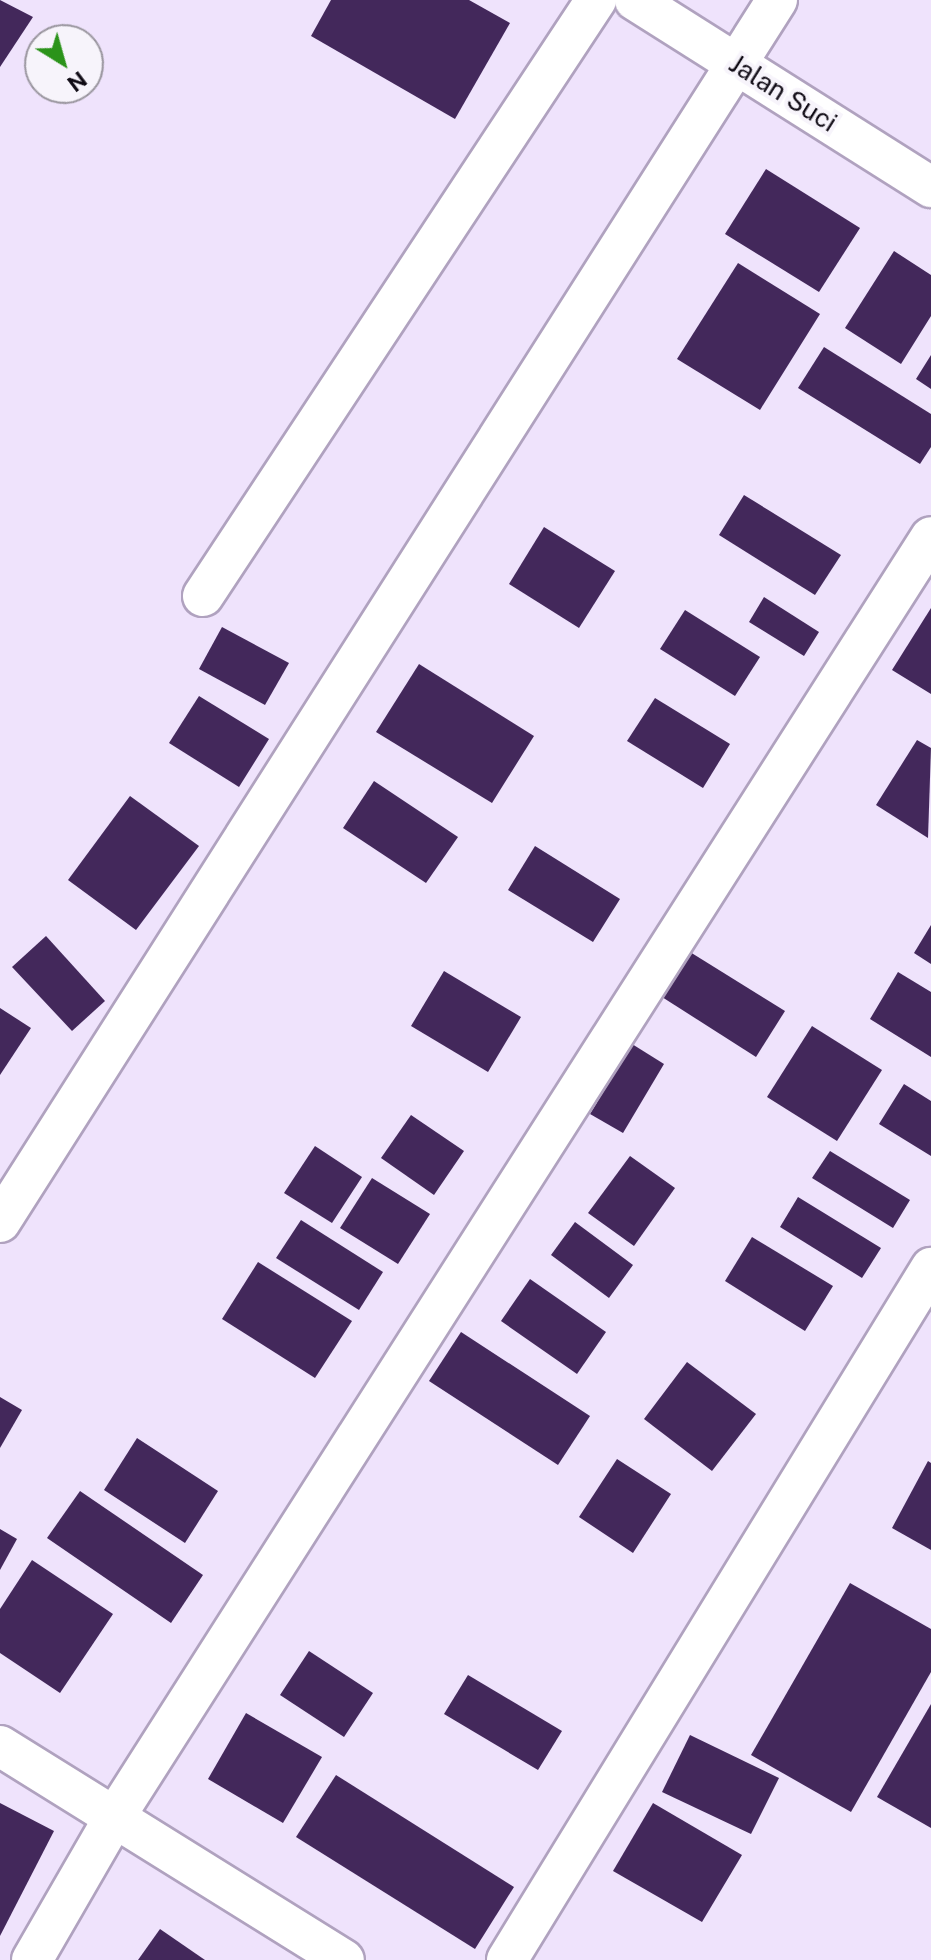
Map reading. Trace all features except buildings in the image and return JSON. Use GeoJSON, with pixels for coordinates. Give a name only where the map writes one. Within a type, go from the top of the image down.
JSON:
{"type":"FeatureCollection","features":[{"type":"Feature","properties":{"kind":"street"},"geometry":{"type":"LineString","coordinates":[[203,596],[596,0]]}},
{"type":"Feature","properties":{"kind":"street","name":"Jalan Suci"},"geometry":{"type":"LineString","coordinates":[[635,0],[931,187]]}},
{"type":"Feature","properties":{"kind":"street"},"geometry":{"type":"LineString","coordinates":[[0,1222],[739,65],[777,0]]}},
{"type":"Feature","properties":{"kind":"street"},"geometry":{"type":"LineString","coordinates":[[32,1960],[114,1818],[931,537]]}},
{"type":"Feature","properties":{"kind":"street"},"geometry":{"type":"LineString","coordinates":[[507,1960],[931,1268]]}},
{"type":"Feature","properties":{"kind":"street"},"geometry":{"type":"LineString","coordinates":[[0,1746],[344,1960]]}}]}
